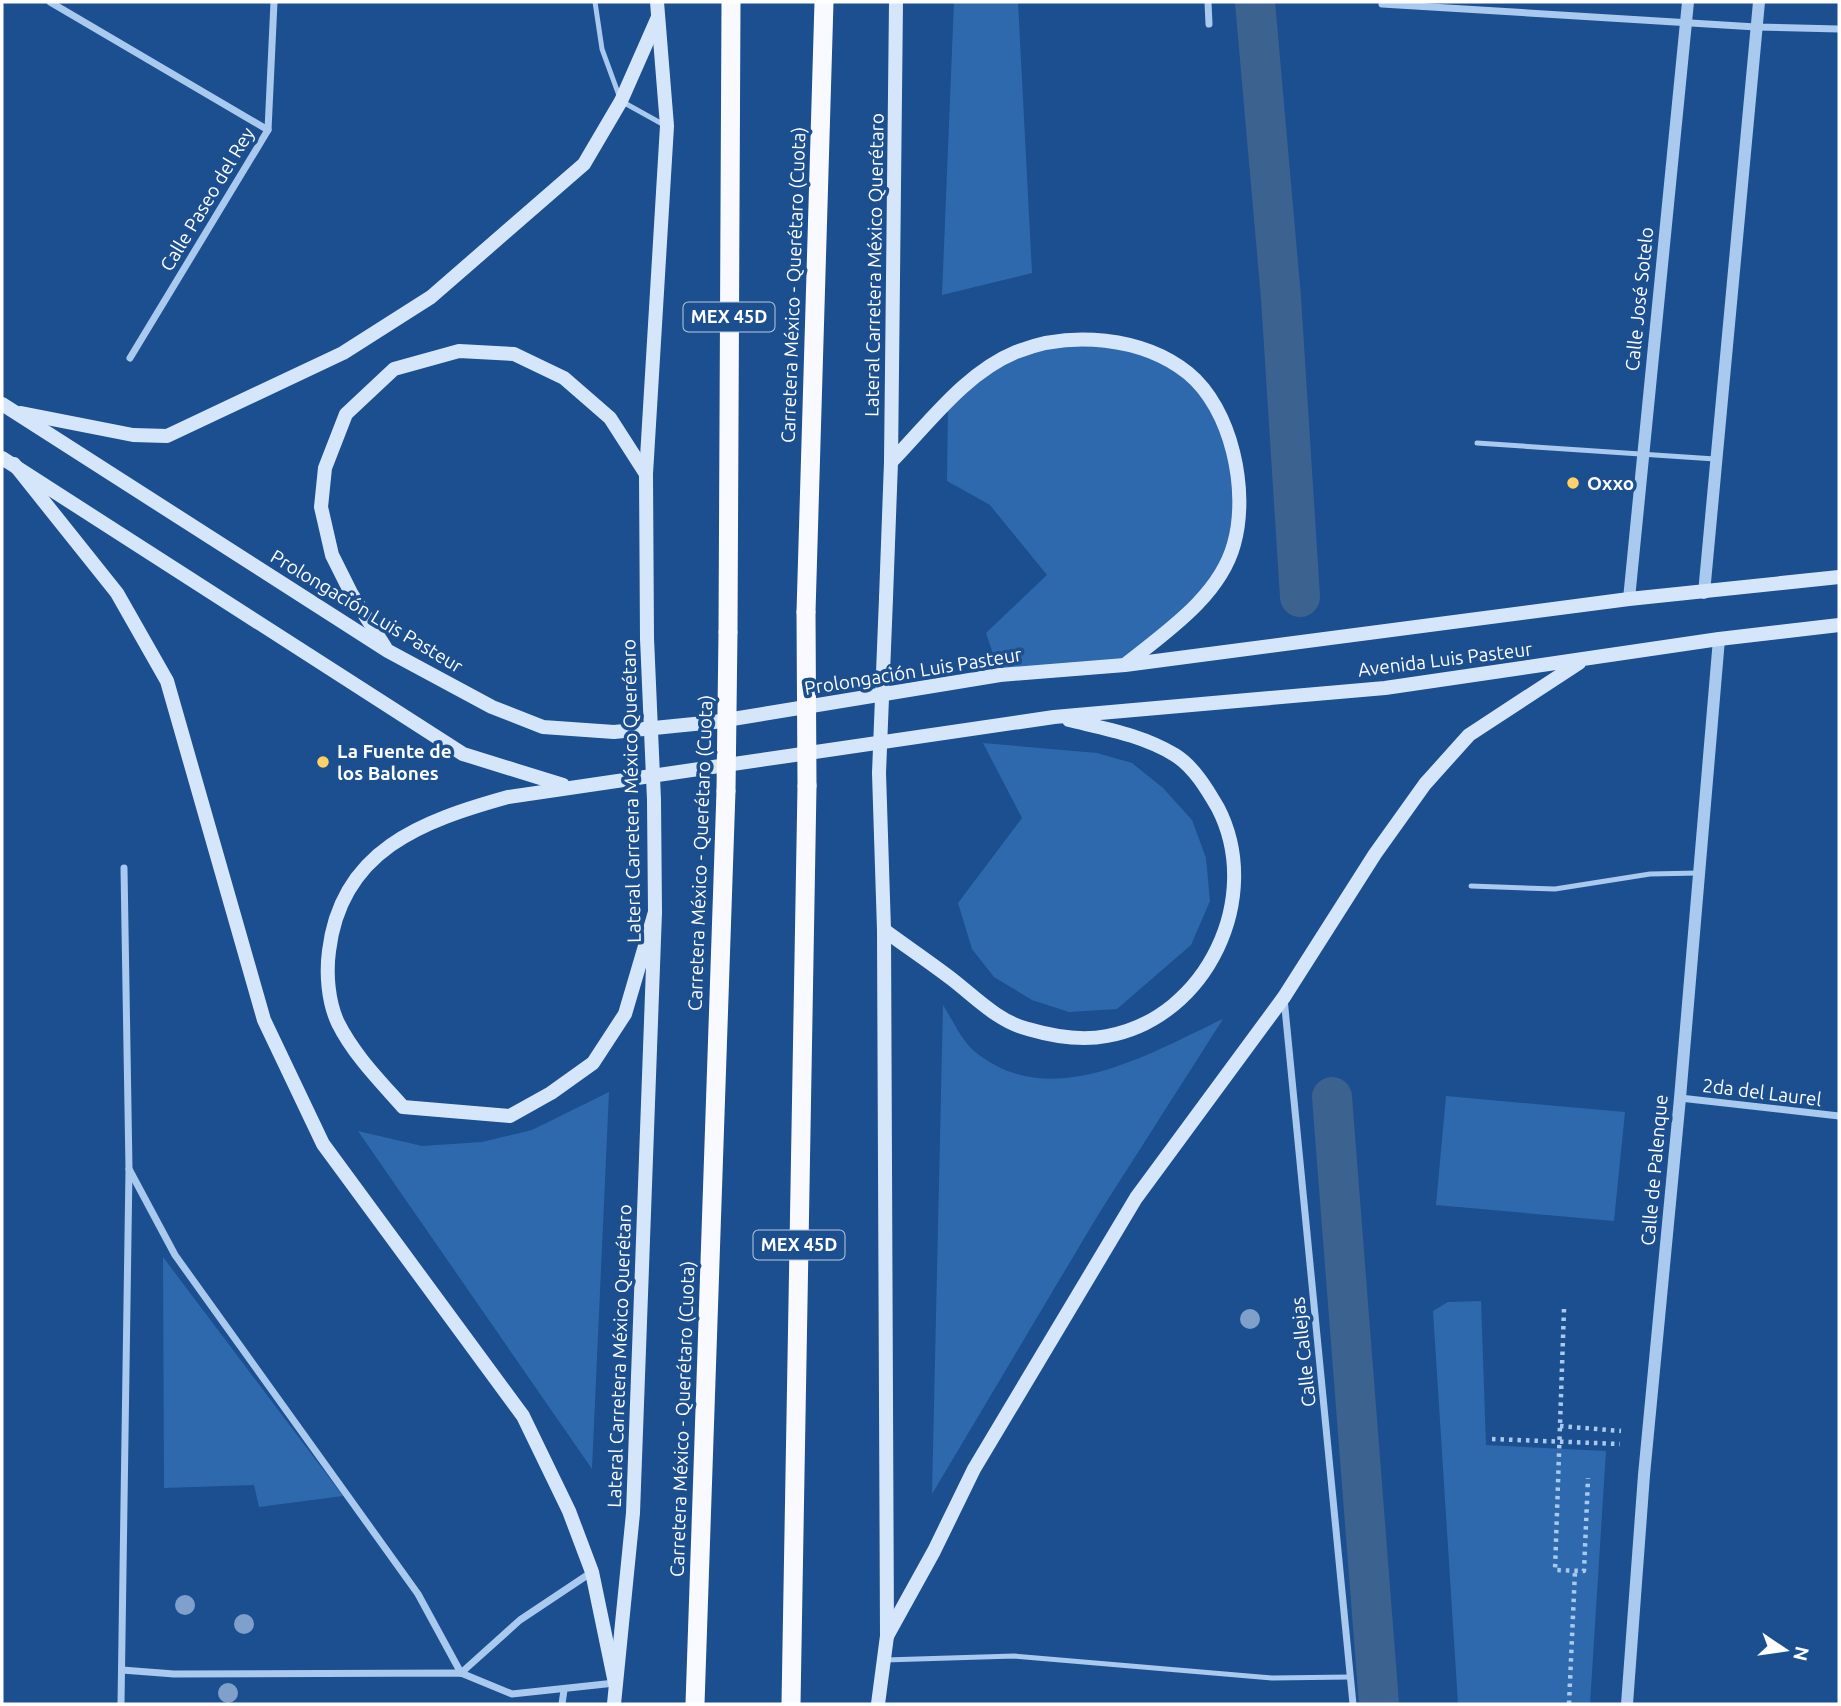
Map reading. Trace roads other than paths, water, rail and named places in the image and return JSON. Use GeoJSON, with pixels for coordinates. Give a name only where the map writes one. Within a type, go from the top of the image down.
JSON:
{"type":"FeatureCollection","features":[{"type":"Feature","properties":{"kind":"highway","name":"Carretera México - Querétaro (Cuota)"},"geometry":{"type":"LineString","coordinates":[[695,1704],[726,791],[731,2]]}},
{"type":"Feature","properties":{"kind":"highway","name":"Carretera México - Querétaro (Cuota)"},"geometry":{"type":"LineString","coordinates":[[791,1704],[807,786],[806,612],[824,2]]}},
{"type":"Feature","properties":{"kind":"highway"},"geometry":{"type":"LineString","coordinates":[[689,1704],[696,1659]]}},
{"type":"Feature","properties":{"kind":"main road","name":"Lateral Carretera México Querétaro"},"geometry":{"type":"LineString","coordinates":[[614,1704],[633,1513],[655,912],[654,800],[647,638],[646,474],[667,126],[657,2]]}},
{"type":"Feature","properties":{"kind":"main road","name":"Lateral Carretera México Querétaro"},"geometry":{"type":"LineString","coordinates":[[878,1704],[887,1636],[884,930],[879,774],[891,462],[896,2]]}},
{"type":"Feature","properties":{"kind":"main road"},"geometry":{"type":"LineString","coordinates":[[8,408],[133,435],[167,436],[343,353],[431,297],[584,164],[621,101],[658,17]]}},
{"type":"Feature","properties":{"kind":"main road"},"geometry":{"type":"LineString","coordinates":[[891,462],[980,370],[1018,351],[1060,341],[1105,341],[1146,349],[1189,374],[1219,413],[1234,457],[1241,498],[1234,545],[1212,587],[1176,625],[1125,665]]}},
{"type":"Feature","properties":{"kind":"main road"},"geometry":{"type":"LineString","coordinates":[[388,651],[351,593],[332,555],[321,507],[325,468],[346,414],[394,369],[459,351],[514,354],[565,378],[610,418],[646,474]]}},
{"type":"Feature","properties":{"kind":"main road","name":"Prolongación Luis Pasteur"},"geometry":{"type":"LineString","coordinates":[[8,408],[388,651],[492,707],[543,727],[614,732],[715,722],[1000,675],[1125,665]]}},
{"type":"Feature","properties":{"kind":"main road"},"geometry":{"type":"LineString","coordinates":[[8,461],[463,754],[568,787]]}},
{"type":"Feature","properties":{"kind":"main road"},"geometry":{"type":"LineString","coordinates":[[8,461],[117,593],[167,681],[264,1020],[323,1144],[523,1416],[569,1511],[592,1572],[615,1683]]}},
{"type":"Feature","properties":{"kind":"main road","name":"Avenida Luis Pasteur"},"geometry":{"type":"LineString","coordinates":[[1125,665],[1629,599],[1839,577]]}},
{"type":"Feature","properties":{"kind":"main road","name":"Avenida Luis Pasteur"},"geometry":{"type":"LineString","coordinates":[[1054,717],[1385,688],[1719,639],[1839,625]]}},
{"type":"Feature","properties":{"kind":"main road"},"geometry":{"type":"LineString","coordinates":[[887,1636],[934,1551],[974,1469],[1136,1199],[1284,997],[1375,854],[1424,784],[1469,735],[1583,661]]}},
{"type":"Feature","properties":{"kind":"main road"},"geometry":{"type":"LineString","coordinates":[[655,912],[625,1014],[593,1063],[551,1093],[510,1116],[403,1107],[355,1052],[337,1021],[326,973],[332,926],[362,868],[397,838],[445,814],[508,797],[1054,717],[1139,737],[1177,756],[1206,785],[1226,825],[1235,870],[1231,918],[1212,961],[1183,998],[1146,1024],[1106,1037],[1067,1037],[1025,1029],[985,1008],[884,930]]}},
{"type":"Feature","properties":{"kind":"street"},"geometry":{"type":"LineString","coordinates":[[50,2],[268,130]]}},
{"type":"Feature","properties":{"kind":"street","name":"Calle Paseo del Rey"},"geometry":{"type":"LineString","coordinates":[[131,358],[268,130],[274,2]]}},
{"type":"Feature","properties":{"kind":"street"},"geometry":{"type":"LineString","coordinates":[[1208,2],[1209,24]]}},
{"type":"Feature","properties":{"kind":"street","name":"Calle José Sotelo"},"geometry":{"type":"LineString","coordinates":[[1629,599],[1688,2]]}},
{"type":"Feature","properties":{"kind":"street"},"geometry":{"type":"LineString","coordinates":[[1704,593],[1759,2]]}},
{"type":"Feature","properties":{"kind":"street"},"geometry":{"type":"LineString","coordinates":[[1382,4],[1756,27],[1839,29]]}},
{"type":"Feature","properties":{"kind":"street","name":"Calle de Palenque"},"geometry":{"type":"LineString","coordinates":[[1627,1704],[1647,1446],[1681,1098],[1719,639]]}},
{"type":"Feature","properties":{"kind":"street"},"geometry":{"type":"LineString","coordinates":[[121,1704],[129,1168],[124,868]]}},
{"type":"Feature","properties":{"kind":"street","name":"Calle Callejas"},"geometry":{"type":"LineString","coordinates":[[1284,997],[1353,1704]]}},
{"type":"Feature","properties":{"kind":"street","name":"2da del Laurel"},"geometry":{"type":"LineString","coordinates":[[1681,1098],[1839,1116]]}},
{"type":"Feature","properties":{"kind":"street"},"geometry":{"type":"LineString","coordinates":[[129,1168],[175,1255],[418,1594],[461,1673]]}},
{"type":"Feature","properties":{"kind":"street"},"geometry":{"type":"LineString","coordinates":[[461,1673],[520,1620],[592,1572]]}},
{"type":"Feature","properties":{"kind":"street"},"geometry":{"type":"LineString","coordinates":[[122,1670],[174,1674],[461,1673],[512,1694],[615,1683]]}},
{"type":"Feature","properties":{"kind":"street"},"geometry":{"type":"LineString","coordinates":[[562,1704],[564,1689]]}},
{"type":"Feature","properties":{"kind":"lane"},"geometry":{"type":"LineString","coordinates":[[595,2],[602,48],[621,101],[667,126]]}},
{"type":"Feature","properties":{"kind":"lane"},"geometry":{"type":"LineString","coordinates":[[1478,443],[1717,459]]}},
{"type":"Feature","properties":{"kind":"lane"},"geometry":{"type":"LineString","coordinates":[[1471,886],[1555,889],[1650,874],[1699,873]]}},
{"type":"Feature","properties":{"kind":"lane"},"geometry":{"type":"LineString","coordinates":[[884,1660],[1014,1656],[1272,1678],[1350,1677]]}},
{"type":"Feature","properties":{"kind":"waterway"},"geometry":{"type":"LineString","coordinates":[[1255,2],[1281,298],[1300,597]]}},
{"type":"Feature","properties":{"kind":"waterway"},"geometry":{"type":"LineString","coordinates":[[1332,1097],[1379,1704]]}},
{"type":"Feature","properties":{"kind":"place","name":"Oxxo"},"geometry":{"type":"Point","coordinates":[1573,483]}},
{"type":"Feature","properties":{"kind":"place","name":"La Fuente de los Balones"},"geometry":{"type":"Point","coordinates":[323,762]}}]}
